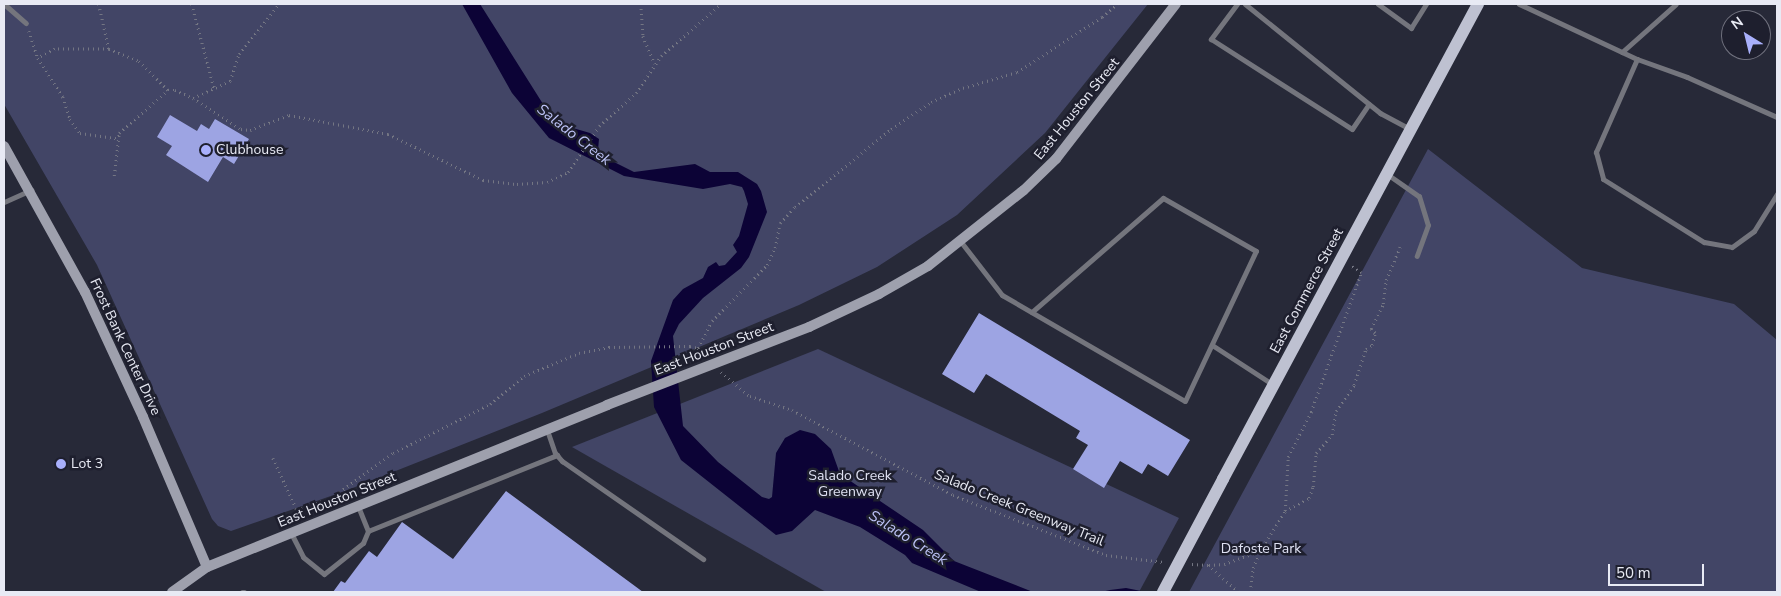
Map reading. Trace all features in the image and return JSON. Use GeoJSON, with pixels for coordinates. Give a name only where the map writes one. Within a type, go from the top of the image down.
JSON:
{"type":"FeatureCollection","features":[{"type":"Feature","properties":{"kind":"main road","name":"East Houston Street"},"geometry":{"type":"LineString","coordinates":[[172,592],[207,567],[546,429],[808,327],[879,294],[928,266],[961,242],[1056,159],[1176,4]]}},
{"type":"Feature","properties":{"kind":"main road","name":"East Commerce Street"},"geometry":{"type":"LineString","coordinates":[[1163,592],[1478,4]]}},
{"type":"Feature","properties":{"kind":"main road","name":"Frost Bank Center Drive"},"geometry":{"type":"LineString","coordinates":[[4,146],[31,190],[85,292],[143,417],[207,567]]}},
{"type":"Feature","properties":{"kind":"lane"},"geometry":{"type":"LineString","coordinates":[[4,4],[26,23]]}},
{"type":"Feature","properties":{"kind":"lane"},"geometry":{"type":"LineString","coordinates":[[1237,4],[1212,39],[1352,129],[1369,104]]}},
{"type":"Feature","properties":{"kind":"lane"},"geometry":{"type":"LineString","coordinates":[[1245,4],[1369,104],[1411,130]]}},
{"type":"Feature","properties":{"kind":"lane"},"geometry":{"type":"LineString","coordinates":[[1378,4],[1411,28],[1426,4]]}},
{"type":"Feature","properties":{"kind":"lane"},"geometry":{"type":"LineString","coordinates":[[1519,4],[1637,60],[1687,77],[1777,117]]}},
{"type":"Feature","properties":{"kind":"lane"},"geometry":{"type":"LineString","coordinates":[[1622,52],[1676,4]]}},
{"type":"Feature","properties":{"kind":"lane"},"geometry":{"type":"LineString","coordinates":[[1637,60],[1596,152],[1603,180],[1704,242],[1732,247],[1754,231],[1777,194]]}},
{"type":"Feature","properties":{"kind":"lane"},"geometry":{"type":"LineString","coordinates":[[1387,174],[1419,196],[1428,225],[1417,256]]}},
{"type":"Feature","properties":{"kind":"lane"},"geometry":{"type":"LineString","coordinates":[[4,202],[31,190]]}},
{"type":"Feature","properties":{"kind":"lane"},"geometry":{"type":"LineString","coordinates":[[961,242],[1002,295],[1185,401],[1256,251],[1163,198],[1032,312]]}},
{"type":"Feature","properties":{"kind":"lane"},"geometry":{"type":"LineString","coordinates":[[1212,345],[1274,385]]}},
{"type":"Feature","properties":{"kind":"lane"},"geometry":{"type":"LineString","coordinates":[[546,429],[557,455],[703,559]]}},
{"type":"Feature","properties":{"kind":"lane"},"geometry":{"type":"LineString","coordinates":[[368,530],[557,455]]}},
{"type":"Feature","properties":{"kind":"lane"},"geometry":{"type":"LineString","coordinates":[[291,533],[303,557],[324,574],[363,544],[368,530],[358,506]]}},
{"type":"Feature","properties":{"kind":"path"},"geometry":{"type":"LineString","coordinates":[[99,4],[109,48]]}},
{"type":"Feature","properties":{"kind":"path"},"geometry":{"type":"LineString","coordinates":[[192,4],[214,88]]}},
{"type":"Feature","properties":{"kind":"path"},"geometry":{"type":"LineString","coordinates":[[193,98],[230,81],[238,54],[279,4]]}},
{"type":"Feature","properties":{"kind":"path"},"geometry":{"type":"LineString","coordinates":[[641,4],[643,36],[655,64]]}},
{"type":"Feature","properties":{"kind":"path"},"geometry":{"type":"LineString","coordinates":[[118,138],[80,133],[70,119],[62,97],[38,58],[55,49],[109,48],[139,61],[168,90],[193,98],[240,129],[250,130],[288,115],[388,134],[469,174],[497,182],[547,182],[560,177],[576,164],[599,126],[636,92],[655,64],[669,48],[721,4]]}},
{"type":"Feature","properties":{"kind":"path"},"geometry":{"type":"LineString","coordinates":[[698,348],[712,320],[767,265],[775,248],[780,222],[795,207],[891,130],[931,102],[963,88],[1017,72],[1102,17],[1116,4]]}},
{"type":"Feature","properties":{"kind":"path"},"geometry":{"type":"LineString","coordinates":[[114,176],[118,138],[128,122],[168,90]]}},
{"type":"Feature","properties":{"kind":"path"},"geometry":{"type":"LineString","coordinates":[[1250,592],[1253,568],[1260,551],[1285,512],[1309,498],[1313,487],[1316,453],[1332,435],[1336,411],[1354,385],[1366,348],[1372,345],[1375,333],[1371,329],[1383,304],[1386,280],[1400,247]]}},
{"type":"Feature","properties":{"kind":"path"},"geometry":{"type":"LineString","coordinates":[[1285,512],[1288,458],[1311,412],[1361,273],[1341,259]]}},
{"type":"Feature","properties":{"kind":"path"},"geometry":{"type":"LineString","coordinates":[[273,458],[296,510],[330,498],[407,445],[482,409],[531,372],[590,350],[682,346],[698,348],[712,362]]}},
{"type":"Feature","properties":{"kind":"path","name":"Salado Creek Greenway Trail"},"geometry":{"type":"LineString","coordinates":[[718,369],[750,396],[792,410],[953,495],[1106,555],[1173,564]]}},
{"type":"Feature","properties":{"kind":"path"},"geometry":{"type":"LineString","coordinates":[[1190,564],[1224,564],[1260,551]]}},
{"type":"Feature","properties":{"kind":"path"},"geometry":{"type":"LineString","coordinates":[[1208,565],[1239,592]]}},
{"type":"Feature","properties":{"kind":"green space"},"geometry":{"type":"Polygon","coordinates":[[[4,4],[1148,4],[1045,133],[957,215],[877,267],[799,305],[542,413],[345,491],[231,531],[218,526],[212,519],[97,265],[4,104],[4,4]]]}},
{"type":"Feature","properties":{"kind":"green space","name":"Dafoste Park"},"geometry":{"type":"Polygon","coordinates":[[[1428,149],[1582,268],[1734,304],[1777,340],[1777,592],[1189,592],[1428,149]]]}},
{"type":"Feature","properties":{"kind":"green space","name":"Salado Creek Greenway"},"geometry":{"type":"Polygon","coordinates":[[[818,349],[1179,518],[1139,592],[826,592],[572,447],[818,349]]]}},
{"type":"Feature","properties":{"kind":"water","name":"Salado Creek"},"geometry":{"type":"Polygon","coordinates":[[[462,4],[480,4],[543,104],[559,124],[590,133],[599,139],[598,150],[602,156],[634,172],[695,164],[710,172],[738,172],[757,184],[761,191],[767,212],[749,257],[741,268],[703,298],[679,324],[673,336],[683,426],[718,462],[762,497],[769,499],[772,497],[776,453],[785,438],[800,430],[815,434],[831,449],[840,474],[923,530],[954,561],[1033,592],[981,592],[912,563],[905,555],[860,527],[815,510],[792,531],[776,535],[681,460],[654,407],[651,361],[673,300],[683,289],[703,278],[708,267],[716,262],[719,266],[725,265],[737,252],[733,245],[739,236],[748,204],[744,191],[742,187],[730,184],[703,189],[624,176],[549,138],[512,93],[462,4]]]}},
{"type":"Feature","properties":{"kind":"water"},"geometry":{"type":"Polygon","coordinates":[[[1126,588],[1146,592],[1101,592],[1110,590],[1126,588]]]}},
{"type":"Feature","properties":{"kind":"building","name":"Clubhouse"},"geometry":{"type":"Polygon","coordinates":[[[170,115],[197,131],[201,124],[209,129],[215,119],[249,139],[234,164],[223,157],[208,182],[166,155],[172,146],[157,137],[170,115]]]}},
{"type":"Feature","properties":{"kind":"building"},"geometry":{"type":"Polygon","coordinates":[[[979,313],[1190,440],[1168,476],[1148,464],[1142,474],[1120,461],[1104,488],[1073,469],[1088,445],[1076,438],[1080,431],[986,374],[974,393],[942,374],[979,313]]]}},
{"type":"Feature","properties":{"kind":"building"},"geometry":{"type":"Polygon","coordinates":[[[506,491],[643,592],[333,592],[341,581],[345,583],[369,551],[377,557],[402,522],[453,559],[506,491]]]}},
{"type":"Feature","properties":{"kind":"place","name":"Clubhouse"},"geometry":{"type":"Point","coordinates":[206,150]}},
{"type":"Feature","properties":{"kind":"place","name":"Lot 3"},"geometry":{"type":"Point","coordinates":[61,464]}}]}
